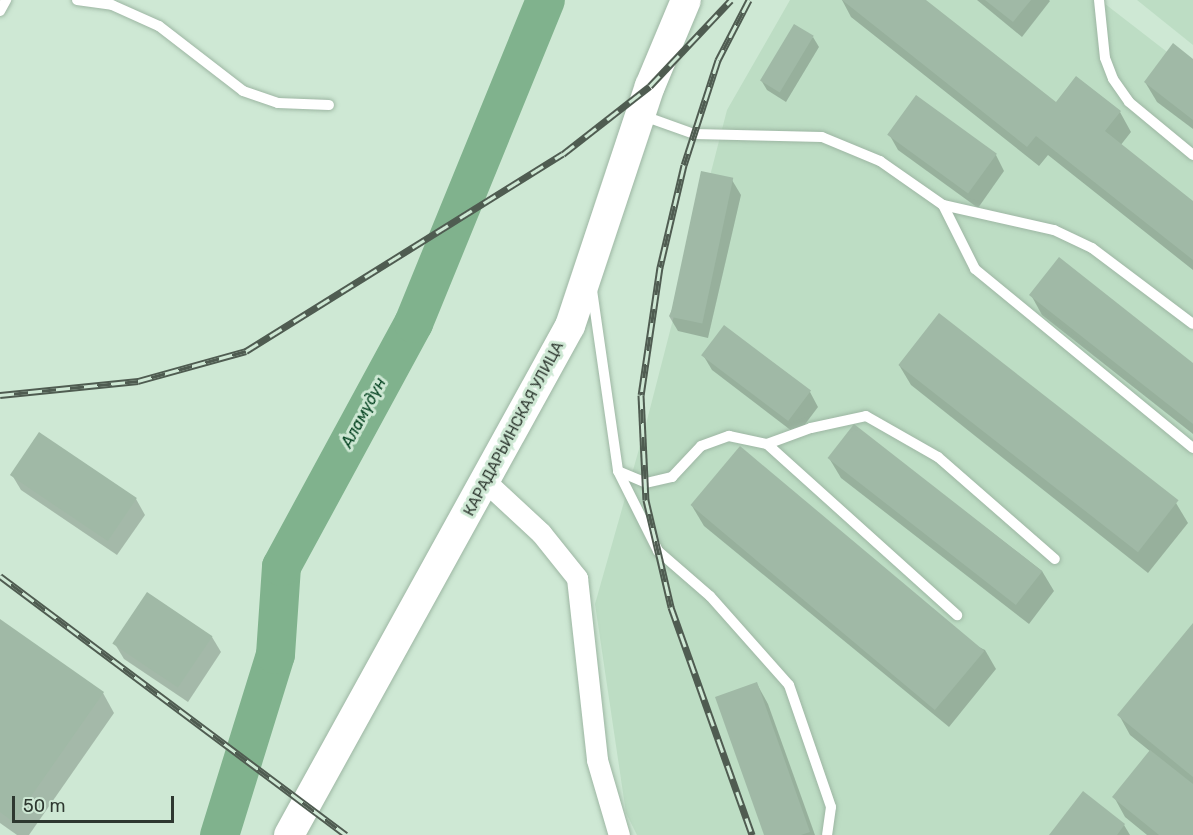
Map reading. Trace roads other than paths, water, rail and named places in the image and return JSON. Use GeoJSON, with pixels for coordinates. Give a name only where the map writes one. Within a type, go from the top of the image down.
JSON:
{"type":"FeatureCollection","features":[{"type":"Feature","properties":{"kind":"street","name":"КАРАДАРЬИНСКАЯ УЛИЦА"},"geometry":{"type":"LineString","coordinates":[[289,835],[486,482],[570,326],[641,115],[686,0]]}},
{"type":"Feature","properties":{"kind":"street"},"geometry":{"type":"LineString","coordinates":[[486,482],[541,532],[577,578],[597,760],[619,835]]}},
{"type":"Feature","properties":{"kind":"lane"},"geometry":{"type":"LineString","coordinates":[[0,11],[6,0]]}},
{"type":"Feature","properties":{"kind":"lane"},"geometry":{"type":"LineString","coordinates":[[77,0],[112,4],[159,26],[243,91],[278,104],[329,105]]}},
{"type":"Feature","properties":{"kind":"lane"},"geometry":{"type":"LineString","coordinates":[[1099,0],[1105,58],[1113,79],[1129,102],[1193,154]]}},
{"type":"Feature","properties":{"kind":"lane"},"geometry":{"type":"LineString","coordinates":[[641,115],[694,134],[822,137],[880,161],[943,205],[1054,230],[1092,248],[1193,324]]}},
{"type":"Feature","properties":{"kind":"lane"},"geometry":{"type":"LineString","coordinates":[[943,205],[975,269],[1193,448]]}},
{"type":"Feature","properties":{"kind":"lane"},"geometry":{"type":"LineString","coordinates":[[589,270],[618,471],[658,551],[710,596],[789,685],[831,807],[827,835]]}},
{"type":"Feature","properties":{"kind":"lane"},"geometry":{"type":"LineString","coordinates":[[767,444],[811,428],[866,416],[938,458],[1054,560]]}},
{"type":"Feature","properties":{"kind":"lane"},"geometry":{"type":"LineString","coordinates":[[618,471],[646,483],[672,477],[701,446],[729,436],[767,444],[957,615]]}},
{"type":"Feature","properties":{"kind":"waterway","name":"Аламүдүн"},"geometry":{"type":"LineString","coordinates":[[219,835],[275,654],[281,566],[413,323],[545,0]]}},
{"type":"Feature","properties":{"kind":"railway"},"geometry":{"type":"LineString","coordinates":[[0,395],[138,381],[246,351],[563,154],[650,86],[731,0]]}},
{"type":"Feature","properties":{"kind":"railway"},"geometry":{"type":"LineString","coordinates":[[749,0],[718,60],[684,165],[660,267],[641,395],[646,500],[671,607],[752,835]]}},
{"type":"Feature","properties":{"kind":"railway"},"geometry":{"type":"LineString","coordinates":[[0,576],[346,835]]}}]}
